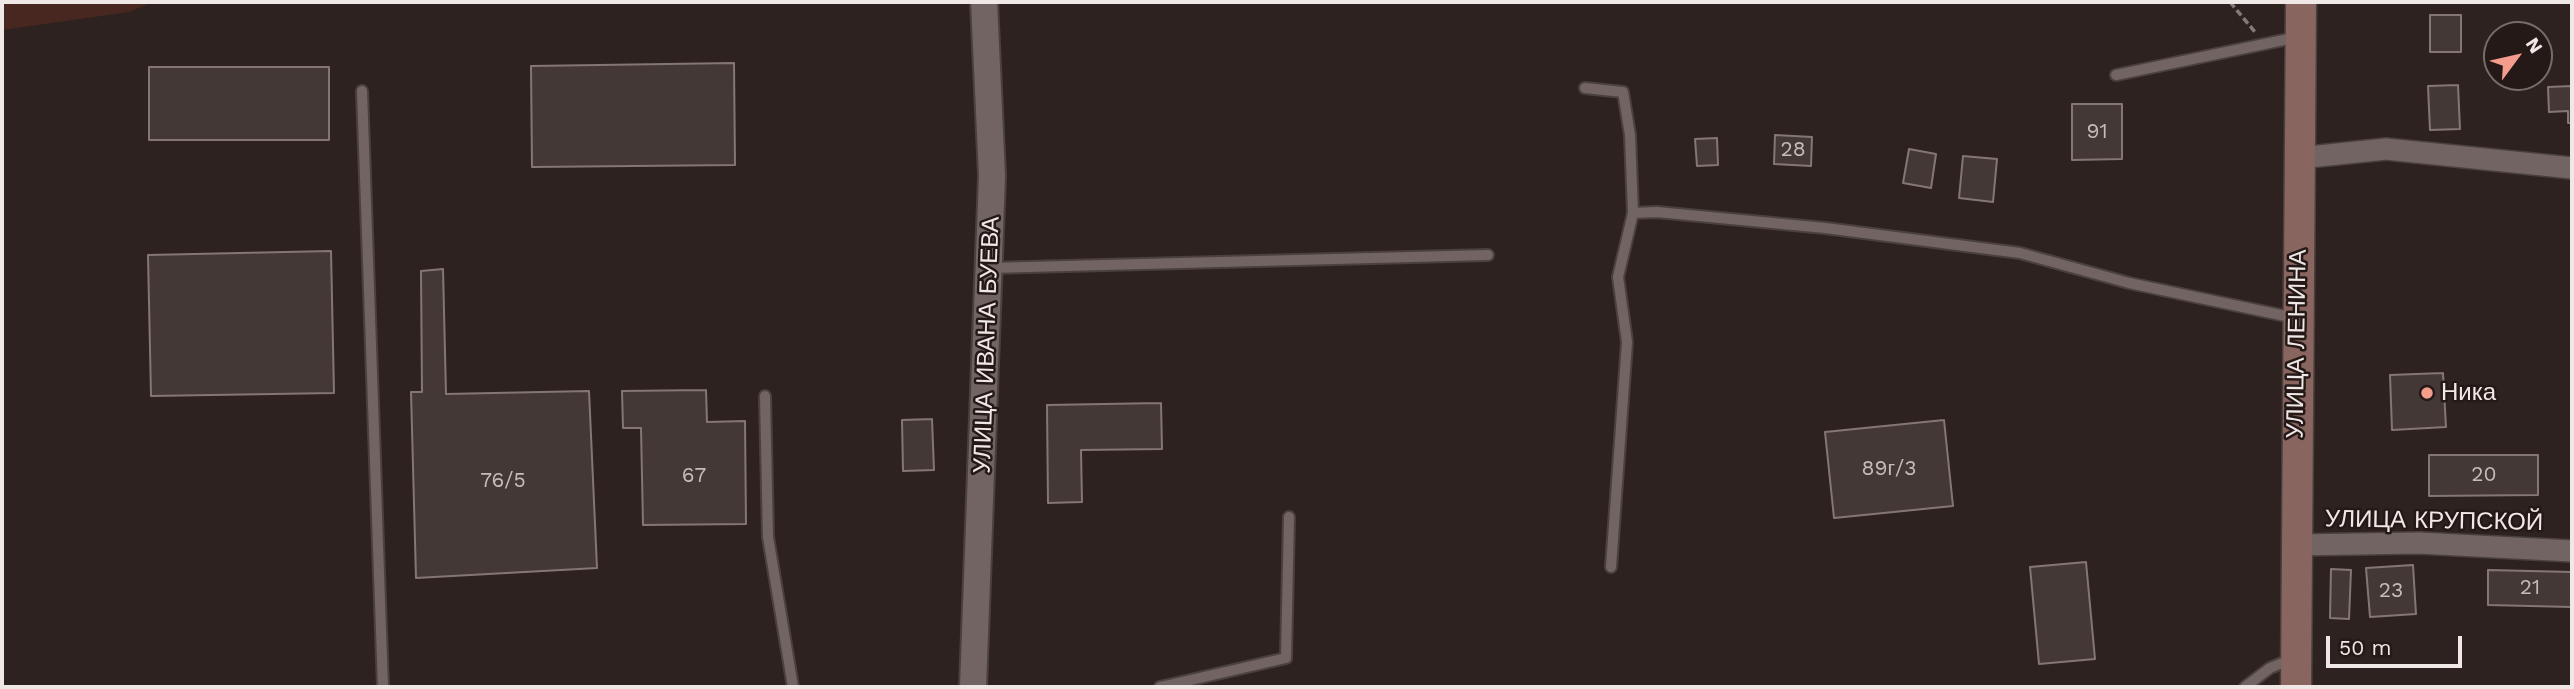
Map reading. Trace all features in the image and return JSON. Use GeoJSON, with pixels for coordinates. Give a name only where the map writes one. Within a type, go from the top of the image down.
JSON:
{"type":"FeatureCollection","features":[{"type":"Feature","properties":{"kind":"main road","name":"УЛИЦА ЛЕНИНА"},"geometry":{"type":"LineString","coordinates":[[2296,687],[2301,2]]}},
{"type":"Feature","properties":{"kind":"street","name":"УЛИЦА ИВАНА БУЕВА"},"geometry":{"type":"LineString","coordinates":[[973,687],[992,176],[984,2]]}},
{"type":"Feature","properties":{"kind":"street"},"geometry":{"type":"LineString","coordinates":[[2300,158],[2386,149],[2572,168]]}},
{"type":"Feature","properties":{"kind":"street","name":"УЛИЦА КРУПСКОЙ"},"geometry":{"type":"LineString","coordinates":[[2295,545],[2419,543],[2572,551]]}},
{"type":"Feature","properties":{"kind":"lane"},"geometry":{"type":"LineString","coordinates":[[2116,75],[2301,36]]}},
{"type":"Feature","properties":{"kind":"lane"},"geometry":{"type":"LineString","coordinates":[[1586,88],[1623,92],[1630,135],[1633,213],[1618,277],[1628,342],[1611,568]]}},
{"type":"Feature","properties":{"kind":"lane"},"geometry":{"type":"LineString","coordinates":[[362,91],[383,687]]}},
{"type":"Feature","properties":{"kind":"lane"},"geometry":{"type":"LineString","coordinates":[[1633,213],[1657,212],[1825,228],[2020,253],[2129,283],[2298,318]]}},
{"type":"Feature","properties":{"kind":"lane"},"geometry":{"type":"LineString","coordinates":[[989,268],[1488,255]]}},
{"type":"Feature","properties":{"kind":"lane"},"geometry":{"type":"LineString","coordinates":[[765,396],[768,537],[793,687]]}},
{"type":"Feature","properties":{"kind":"lane"},"geometry":{"type":"LineString","coordinates":[[1160,687],[1286,658],[1289,517]]}},
{"type":"Feature","properties":{"kind":"lane"},"geometry":{"type":"LineString","coordinates":[[2245,687],[2270,668],[2296,657]]}},
{"type":"Feature","properties":{"kind":"path"},"geometry":{"type":"LineString","coordinates":[[2230,2],[2266,44]]}},
{"type":"Feature","properties":{"kind":"shaded area"},"geometry":{"type":"Polygon","coordinates":[[[2,2],[153,2],[129,12],[2,30],[2,2]]]}},
{"type":"Feature","properties":{"kind":"building"},"geometry":{"type":"Polygon","coordinates":[[[2430,15],[2461,15],[2461,52],[2430,52],[2430,15]]]}},
{"type":"Feature","properties":{"kind":"building"},"geometry":{"type":"Polygon","coordinates":[[[734,63],[735,165],[532,167],[531,66],[734,63]]]}},
{"type":"Feature","properties":{"kind":"building"},"geometry":{"type":"Polygon","coordinates":[[[149,67],[329,67],[329,140],[149,140],[149,67]]]}},
{"type":"Feature","properties":{"kind":"building"},"geometry":{"type":"Polygon","coordinates":[[[2458,85],[2460,129],[2430,130],[2428,86],[2458,85]]]}},
{"type":"Feature","properties":{"kind":"building"},"geometry":{"type":"Polygon","coordinates":[[[2572,86],[2572,123],[2568,123],[2568,111],[2549,112],[2548,91],[2553,91],[2553,87],[2572,86]]]}},
{"type":"Feature","properties":{"kind":"building"},"geometry":{"type":"Polygon","coordinates":[[[2072,104],[2122,104],[2122,159],[2072,160],[2072,104]]]}},
{"type":"Feature","properties":{"kind":"building"},"geometry":{"type":"Polygon","coordinates":[[[1775,135],[1812,137],[1811,166],[1774,164],[1775,135]]]}},
{"type":"Feature","properties":{"kind":"building"},"geometry":{"type":"Polygon","coordinates":[[[1717,138],[1718,165],[1697,166],[1695,139],[1717,138]]]}},
{"type":"Feature","properties":{"kind":"building"},"geometry":{"type":"Polygon","coordinates":[[[1909,149],[1936,154],[1931,188],[1903,183],[1909,149]]]}},
{"type":"Feature","properties":{"kind":"building"},"geometry":{"type":"Polygon","coordinates":[[[1963,156],[1997,159],[1993,202],[1959,198],[1963,156]]]}},
{"type":"Feature","properties":{"kind":"building"},"geometry":{"type":"Polygon","coordinates":[[[331,251],[334,393],[151,396],[148,255],[331,251]]]}},
{"type":"Feature","properties":{"kind":"building"},"geometry":{"type":"Polygon","coordinates":[[[443,269],[446,394],[589,391],[597,568],[416,578],[411,392],[422,392],[421,271],[443,269]]]}},
{"type":"Feature","properties":{"kind":"building"},"geometry":{"type":"Polygon","coordinates":[[[2443,373],[2446,427],[2392,430],[2390,375],[2443,373]]]}},
{"type":"Feature","properties":{"kind":"building"},"geometry":{"type":"Polygon","coordinates":[[[706,390],[707,422],[745,421],[746,524],[643,525],[641,428],[623,428],[622,391],[706,390]]]}},
{"type":"Feature","properties":{"kind":"building"},"geometry":{"type":"Polygon","coordinates":[[[1161,403],[1162,449],[1081,450],[1082,502],[1048,503],[1047,405],[1161,403]]]}},
{"type":"Feature","properties":{"kind":"building"},"geometry":{"type":"Polygon","coordinates":[[[932,419],[934,470],[903,471],[902,420],[932,419]]]}},
{"type":"Feature","properties":{"kind":"building"},"geometry":{"type":"Polygon","coordinates":[[[1944,420],[1953,506],[1834,518],[1825,432],[1944,420]]]}},
{"type":"Feature","properties":{"kind":"building"},"geometry":{"type":"Polygon","coordinates":[[[2429,455],[2538,455],[2538,495],[2429,496],[2429,455]]]}},
{"type":"Feature","properties":{"kind":"building"},"geometry":{"type":"Polygon","coordinates":[[[2086,562],[2095,659],[2039,664],[2030,567],[2086,562]]]}},
{"type":"Feature","properties":{"kind":"building"},"geometry":{"type":"Polygon","coordinates":[[[2413,565],[2416,614],[2370,617],[2366,568],[2413,565]]]}},
{"type":"Feature","properties":{"kind":"building"},"geometry":{"type":"Polygon","coordinates":[[[2331,569],[2351,570],[2349,619],[2330,618],[2331,569]]]}},
{"type":"Feature","properties":{"kind":"building"},"geometry":{"type":"Polygon","coordinates":[[[2488,570],[2572,572],[2572,607],[2488,605],[2488,570]]]}},
{"type":"Feature","properties":{"kind":"place","name":"Ника"},"geometry":{"type":"Point","coordinates":[2427,393]}}]}
